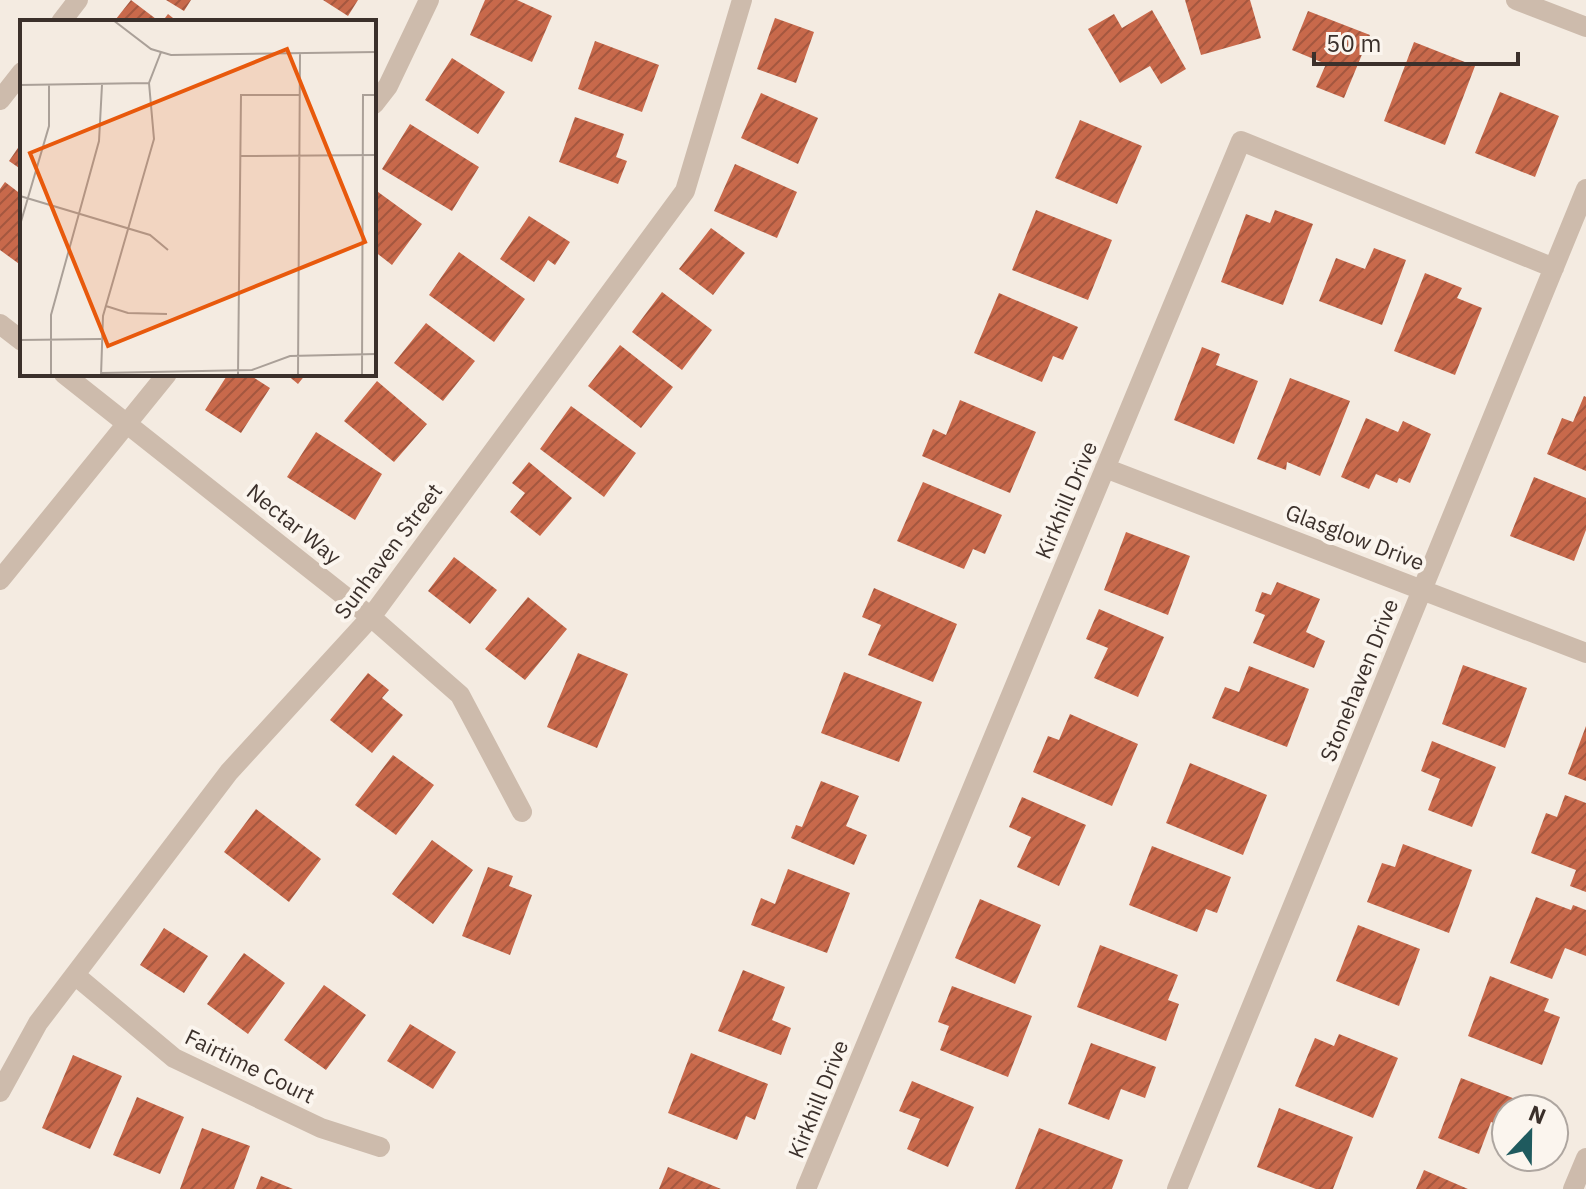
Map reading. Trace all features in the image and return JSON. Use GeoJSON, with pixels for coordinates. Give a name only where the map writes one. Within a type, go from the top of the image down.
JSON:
{"type":"FeatureCollection","features":[{"type":"Feature","properties":{"kind":"street"},"geometry":{"type":"LineString","coordinates":[[63,20],[78,0]]}},
{"type":"Feature","properties":{"kind":"street"},"geometry":{"type":"LineString","coordinates":[[376,101],[388,86],[429,0]]}},
{"type":"Feature","properties":{"kind":"street","name":"Sunhaven Street"},"geometry":{"type":"LineString","coordinates":[[0,1092],[38,1023],[229,772],[371,617],[685,191],[742,0]]}},
{"type":"Feature","properties":{"kind":"street"},"geometry":{"type":"LineString","coordinates":[[1516,0],[1586,27]]}},
{"type":"Feature","properties":{"kind":"street"},"geometry":{"type":"LineString","coordinates":[[0,100],[20,75]]}},
{"type":"Feature","properties":{"kind":"street","name":"Kirkhill Drive"},"geometry":{"type":"LineString","coordinates":[[806,1189],[1241,141],[1554,268]]}},
{"type":"Feature","properties":{"kind":"street","name":"Stonehaven Drive"},"geometry":{"type":"LineString","coordinates":[[1177,1189],[1586,189]]}},
{"type":"Feature","properties":{"kind":"street"},"geometry":{"type":"LineString","coordinates":[[0,324],[20,339]]}},
{"type":"Feature","properties":{"kind":"street","name":"Nectar Way"},"geometry":{"type":"LineString","coordinates":[[67,376],[371,617],[460,695],[522,812]]}},
{"type":"Feature","properties":{"kind":"street"},"geometry":{"type":"LineString","coordinates":[[0,580],[165,376]]}},
{"type":"Feature","properties":{"kind":"street","name":"Glasglow Drive"},"geometry":{"type":"LineString","coordinates":[[1105,468],[1586,653]]}},
{"type":"Feature","properties":{"kind":"street","name":"Fairtime Court"},"geometry":{"type":"LineString","coordinates":[[75,975],[174,1058],[321,1128],[380,1147]]}},
{"type":"Feature","properties":{"kind":"street"},"geometry":{"type":"LineString","coordinates":[[1573,1189],[1586,1158]]}},
{"type":"Feature","properties":{"kind":"building"},"geometry":{"type":"Polygon","coordinates":[[[131,0],[157,20],[117,20],[131,0]]]}},
{"type":"Feature","properties":{"kind":"building"},"geometry":{"type":"Polygon","coordinates":[[[166,0],[191,0],[184,11],[166,0]]]}},
{"type":"Feature","properties":{"kind":"building"},"geometry":{"type":"Polygon","coordinates":[[[323,0],[358,0],[348,16],[323,0]]]}},
{"type":"Feature","properties":{"kind":"building"},"geometry":{"type":"Polygon","coordinates":[[[485,0],[517,0],[552,16],[532,62],[470,35],[485,0]]]}},
{"type":"Feature","properties":{"kind":"building"},"geometry":{"type":"Polygon","coordinates":[[[1185,0],[1250,0],[1261,38],[1201,55],[1185,0]]]}},
{"type":"Feature","properties":{"kind":"building"},"geometry":{"type":"Polygon","coordinates":[[[1152,10],[1186,69],[1161,84],[1150,66],[1120,83],[1088,29],[1114,14],[1122,28],[1152,10]]]}},
{"type":"Feature","properties":{"kind":"building"},"geometry":{"type":"Polygon","coordinates":[[[1308,11],[1370,35],[1344,98],[1316,87],[1326,64],[1292,50],[1308,11]]]}},
{"type":"Feature","properties":{"kind":"building"},"geometry":{"type":"Polygon","coordinates":[[[775,18],[814,32],[796,83],[757,69],[775,18]]]}},
{"type":"Feature","properties":{"kind":"building"},"geometry":{"type":"Polygon","coordinates":[[[595,41],[659,65],[642,112],[578,89],[595,41]]]}},
{"type":"Feature","properties":{"kind":"building"},"geometry":{"type":"Polygon","coordinates":[[[1414,42],[1475,66],[1445,145],[1384,121],[1414,42]]]}},
{"type":"Feature","properties":{"kind":"building"},"geometry":{"type":"Polygon","coordinates":[[[452,58],[505,92],[478,134],[425,100],[452,58]]]}},
{"type":"Feature","properties":{"kind":"building"},"geometry":{"type":"Polygon","coordinates":[[[1500,92],[1559,116],[1535,177],[1475,153],[1500,92]]]}},
{"type":"Feature","properties":{"kind":"building"},"geometry":{"type":"Polygon","coordinates":[[[761,93],[818,118],[798,164],[741,138],[761,93]]]}},
{"type":"Feature","properties":{"kind":"building"},"geometry":{"type":"Polygon","coordinates":[[[575,117],[624,134],[616,157],[627,161],[618,184],[559,162],[575,117]]]}},
{"type":"Feature","properties":{"kind":"building"},"geometry":{"type":"Polygon","coordinates":[[[1080,120],[1142,146],[1117,204],[1055,178],[1080,120]]]}},
{"type":"Feature","properties":{"kind":"building"},"geometry":{"type":"Polygon","coordinates":[[[410,124],[479,167],[452,211],[382,169],[410,124]]]}},
{"type":"Feature","properties":{"kind":"building"},"geometry":{"type":"Polygon","coordinates":[[[20,145],[20,169],[9,161],[20,145]]]}},
{"type":"Feature","properties":{"kind":"building"},"geometry":{"type":"Polygon","coordinates":[[[735,164],[797,192],[777,238],[714,211],[735,164]]]}},
{"type":"Feature","properties":{"kind":"building"},"geometry":{"type":"Polygon","coordinates":[[[5,182],[20,193],[20,265],[0,250],[0,189],[5,182]]]}},
{"type":"Feature","properties":{"kind":"building"},"geometry":{"type":"Polygon","coordinates":[[[376,190],[422,224],[392,265],[376,253],[376,190]]]}},
{"type":"Feature","properties":{"kind":"building"},"geometry":{"type":"Polygon","coordinates":[[[1036,210],[1112,240],[1088,300],[1012,270],[1036,210]]]}},
{"type":"Feature","properties":{"kind":"building"},"geometry":{"type":"Polygon","coordinates":[[[1275,210],[1313,224],[1283,305],[1221,282],[1246,214],[1270,223],[1275,210]]]}},
{"type":"Feature","properties":{"kind":"building"},"geometry":{"type":"Polygon","coordinates":[[[529,216],[570,242],[555,265],[548,260],[534,282],[500,259],[529,216]]]}},
{"type":"Feature","properties":{"kind":"building"},"geometry":{"type":"Polygon","coordinates":[[[711,228],[745,253],[713,295],[679,269],[711,228]]]}},
{"type":"Feature","properties":{"kind":"building"},"geometry":{"type":"Polygon","coordinates":[[[1374,248],[1406,260],[1382,325],[1319,301],[1336,258],[1365,269],[1374,248]]]}},
{"type":"Feature","properties":{"kind":"building"},"geometry":{"type":"Polygon","coordinates":[[[459,252],[525,299],[494,342],[429,295],[459,252]]]}},
{"type":"Feature","properties":{"kind":"building"},"geometry":{"type":"Polygon","coordinates":[[[1425,273],[1462,288],[1457,298],[1482,308],[1455,375],[1394,351],[1425,273]]]}},
{"type":"Feature","properties":{"kind":"building"},"geometry":{"type":"Polygon","coordinates":[[[662,292],[712,330],[682,370],[632,332],[662,292]]]}},
{"type":"Feature","properties":{"kind":"building"},"geometry":{"type":"Polygon","coordinates":[[[999,293],[1078,327],[1063,360],[1053,356],[1042,382],[974,353],[999,293]]]}},
{"type":"Feature","properties":{"kind":"building"},"geometry":{"type":"Polygon","coordinates":[[[426,323],[475,361],[443,401],[394,363],[426,323]]]}},
{"type":"Feature","properties":{"kind":"building"},"geometry":{"type":"Polygon","coordinates":[[[620,345],[673,387],[641,428],[588,386],[620,345]]]}},
{"type":"Feature","properties":{"kind":"building"},"geometry":{"type":"Polygon","coordinates":[[[1202,347],[1220,354],[1216,365],[1258,381],[1234,444],[1174,420],[1202,347]]]}},
{"type":"Feature","properties":{"kind":"building"},"geometry":{"type":"Polygon","coordinates":[[[227,376],[251,376],[270,388],[241,433],[205,410],[227,376]]]}},
{"type":"Feature","properties":{"kind":"building"},"geometry":{"type":"Polygon","coordinates":[[[288,376],[304,376],[298,384],[288,376]]]}},
{"type":"Feature","properties":{"kind":"building"},"geometry":{"type":"Polygon","coordinates":[[[1290,378],[1350,401],[1320,476],[1287,462],[1286,470],[1257,459],[1290,378]]]}},
{"type":"Feature","properties":{"kind":"building"},"geometry":{"type":"Polygon","coordinates":[[[377,381],[427,424],[394,462],[344,421],[377,381]]]}},
{"type":"Feature","properties":{"kind":"building"},"geometry":{"type":"Polygon","coordinates":[[[1584,396],[1586,471],[1547,454],[1562,418],[1573,422],[1584,396]]]}},
{"type":"Feature","properties":{"kind":"building"},"geometry":{"type":"Polygon","coordinates":[[[960,400],[1036,432],[1010,493],[922,456],[933,429],[946,435],[960,400]]]}},
{"type":"Feature","properties":{"kind":"building"},"geometry":{"type":"Polygon","coordinates":[[[571,406],[636,453],[604,497],[540,449],[571,406]]]}},
{"type":"Feature","properties":{"kind":"building"},"geometry":{"type":"Polygon","coordinates":[[[1366,418],[1398,432],[1403,421],[1431,434],[1410,483],[1399,478],[1397,483],[1376,474],[1369,489],[1341,477],[1366,418]]]}},
{"type":"Feature","properties":{"kind":"building"},"geometry":{"type":"Polygon","coordinates":[[[316,432],[382,474],[355,520],[287,477],[316,432]]]}},
{"type":"Feature","properties":{"kind":"building"},"geometry":{"type":"Polygon","coordinates":[[[529,462],[572,498],[540,536],[510,512],[525,493],[512,483],[529,462]]]}},
{"type":"Feature","properties":{"kind":"building"},"geometry":{"type":"Polygon","coordinates":[[[1534,477],[1586,498],[1586,530],[1574,561],[1510,536],[1534,477]]]}},
{"type":"Feature","properties":{"kind":"building"},"geometry":{"type":"Polygon","coordinates":[[[923,482],[1002,515],[985,554],[973,549],[964,569],[897,541],[923,482]]]}},
{"type":"Feature","properties":{"kind":"building"},"geometry":{"type":"Polygon","coordinates":[[[1126,532],[1190,556],[1168,615],[1104,590],[1126,532]]]}},
{"type":"Feature","properties":{"kind":"building"},"geometry":{"type":"Polygon","coordinates":[[[454,557],[497,590],[470,624],[428,591],[454,557]]]}},
{"type":"Feature","properties":{"kind":"building"},"geometry":{"type":"Polygon","coordinates":[[[1277,582],[1320,599],[1306,632],[1325,641],[1314,668],[1253,643],[1265,615],[1255,611],[1262,592],[1271,595],[1277,582]]]}},
{"type":"Feature","properties":{"kind":"building"},"geometry":{"type":"Polygon","coordinates":[[[874,588],[957,624],[933,682],[868,655],[881,625],[862,617],[874,588]]]}},
{"type":"Feature","properties":{"kind":"building"},"geometry":{"type":"Polygon","coordinates":[[[528,597],[567,629],[525,680],[485,649],[528,597]]]}},
{"type":"Feature","properties":{"kind":"building"},"geometry":{"type":"Polygon","coordinates":[[[1099,609],[1164,637],[1138,697],[1094,678],[1108,648],[1086,639],[1099,609]]]}},
{"type":"Feature","properties":{"kind":"building"},"geometry":{"type":"Polygon","coordinates":[[[578,653],[628,674],[597,748],[547,727],[578,653]]]}},
{"type":"Feature","properties":{"kind":"building"},"geometry":{"type":"Polygon","coordinates":[[[1463,665],[1527,688],[1505,748],[1442,724],[1463,665]]]}},
{"type":"Feature","properties":{"kind":"building"},"geometry":{"type":"Polygon","coordinates":[[[1249,666],[1309,689],[1287,747],[1212,718],[1225,687],[1239,692],[1249,666]]]}},
{"type":"Feature","properties":{"kind":"building"},"geometry":{"type":"Polygon","coordinates":[[[844,672],[922,702],[899,762],[821,733],[844,672]]]}},
{"type":"Feature","properties":{"kind":"building"},"geometry":{"type":"Polygon","coordinates":[[[368,673],[389,690],[382,698],[403,715],[372,753],[330,720],[368,673]]]}},
{"type":"Feature","properties":{"kind":"building"},"geometry":{"type":"Polygon","coordinates":[[[1070,714],[1138,744],[1112,806],[1033,772],[1048,736],[1059,740],[1070,714]]]}},
{"type":"Feature","properties":{"kind":"building"},"geometry":{"type":"Polygon","coordinates":[[[1586,726],[1586,781],[1568,774],[1586,726]]]}},
{"type":"Feature","properties":{"kind":"building"},"geometry":{"type":"Polygon","coordinates":[[[1432,741],[1496,767],[1472,827],[1428,810],[1440,779],[1421,771],[1432,741]]]}},
{"type":"Feature","properties":{"kind":"building"},"geometry":{"type":"Polygon","coordinates":[[[393,755],[434,785],[396,835],[355,805],[393,755]]]}},
{"type":"Feature","properties":{"kind":"building"},"geometry":{"type":"Polygon","coordinates":[[[1190,763],[1267,795],[1243,855],[1166,823],[1190,763]]]}},
{"type":"Feature","properties":{"kind":"building"},"geometry":{"type":"Polygon","coordinates":[[[821,781],[859,796],[846,826],[867,835],[854,865],[791,838],[796,825],[802,827],[821,781]]]}},
{"type":"Feature","properties":{"kind":"building"},"geometry":{"type":"Polygon","coordinates":[[[1565,795],[1586,803],[1586,892],[1570,886],[1576,870],[1531,853],[1546,813],[1557,817],[1565,795]]]}},
{"type":"Feature","properties":{"kind":"building"},"geometry":{"type":"Polygon","coordinates":[[[1022,797],[1086,825],[1059,886],[1017,867],[1031,837],[1009,827],[1022,797]]]}},
{"type":"Feature","properties":{"kind":"building"},"geometry":{"type":"Polygon","coordinates":[[[256,809],[321,859],[289,902],[224,852],[256,809]]]}},
{"type":"Feature","properties":{"kind":"building"},"geometry":{"type":"Polygon","coordinates":[[[432,840],[473,870],[433,924],[392,894],[432,840]]]}},
{"type":"Feature","properties":{"kind":"building"},"geometry":{"type":"Polygon","coordinates":[[[1403,844],[1472,870],[1449,933],[1367,902],[1382,863],[1395,867],[1403,844]]]}},
{"type":"Feature","properties":{"kind":"building"},"geometry":{"type":"Polygon","coordinates":[[[1152,846],[1231,877],[1217,913],[1206,909],[1197,932],[1129,905],[1152,846]]]}},
{"type":"Feature","properties":{"kind":"building"},"geometry":{"type":"Polygon","coordinates":[[[488,867],[513,876],[509,886],[532,895],[510,955],[462,936],[488,867]]]}},
{"type":"Feature","properties":{"kind":"building"},"geometry":{"type":"Polygon","coordinates":[[[788,869],[850,893],[827,953],[751,925],[761,898],[775,904],[788,869]]]}},
{"type":"Feature","properties":{"kind":"building"},"geometry":{"type":"Polygon","coordinates":[[[1536,897],[1571,910],[1573,905],[1586,910],[1586,956],[1565,948],[1552,979],[1510,963],[1536,897]]]}},
{"type":"Feature","properties":{"kind":"building"},"geometry":{"type":"Polygon","coordinates":[[[980,899],[1041,925],[1015,984],[955,958],[980,899]]]}},
{"type":"Feature","properties":{"kind":"building"},"geometry":{"type":"Polygon","coordinates":[[[1358,925],[1420,949],[1399,1006],[1336,981],[1358,925]]]}},
{"type":"Feature","properties":{"kind":"building"},"geometry":{"type":"Polygon","coordinates":[[[164,928],[208,956],[184,993],[140,965],[164,928]]]}},
{"type":"Feature","properties":{"kind":"building"},"geometry":{"type":"Polygon","coordinates":[[[1100,945],[1178,975],[1168,1000],[1179,1004],[1166,1041],[1077,1007],[1100,945]]]}},
{"type":"Feature","properties":{"kind":"building"},"geometry":{"type":"Polygon","coordinates":[[[244,953],[285,983],[248,1034],[207,1004],[244,953]]]}},
{"type":"Feature","properties":{"kind":"building"},"geometry":{"type":"Polygon","coordinates":[[[743,970],[785,987],[772,1020],[791,1028],[781,1055],[718,1031],[743,970]]]}},
{"type":"Feature","properties":{"kind":"building"},"geometry":{"type":"Polygon","coordinates":[[[1490,976],[1549,999],[1544,1011],[1560,1017],[1542,1065],[1468,1036],[1490,976]]]}},
{"type":"Feature","properties":{"kind":"building"},"geometry":{"type":"Polygon","coordinates":[[[324,985],[366,1015],[326,1070],[284,1040],[324,985]]]}},
{"type":"Feature","properties":{"kind":"building"},"geometry":{"type":"Polygon","coordinates":[[[952,986],[1032,1016],[1008,1077],[940,1050],[949,1026],[938,1022],[952,986]]]}},
{"type":"Feature","properties":{"kind":"building"},"geometry":{"type":"Polygon","coordinates":[[[410,1024],[456,1052],[433,1089],[387,1061],[410,1024]]]}},
{"type":"Feature","properties":{"kind":"building"},"geometry":{"type":"Polygon","coordinates":[[[1339,1034],[1398,1058],[1373,1118],[1295,1086],[1315,1038],[1334,1046],[1339,1034]]]}},
{"type":"Feature","properties":{"kind":"building"},"geometry":{"type":"Polygon","coordinates":[[[1091,1043],[1156,1067],[1145,1098],[1121,1089],[1109,1120],[1068,1104],[1091,1043]]]}},
{"type":"Feature","properties":{"kind":"building"},"geometry":{"type":"Polygon","coordinates":[[[691,1053],[768,1084],[755,1120],[746,1116],[737,1140],[668,1113],[691,1053]]]}},
{"type":"Feature","properties":{"kind":"building"},"geometry":{"type":"Polygon","coordinates":[[[73,1055],[122,1076],[90,1149],[42,1128],[73,1055]]]}},
{"type":"Feature","properties":{"kind":"building"},"geometry":{"type":"Polygon","coordinates":[[[1461,1078],[1500,1093],[1490,1093],[1490,1125],[1479,1154],[1438,1138],[1461,1078]]]}},
{"type":"Feature","properties":{"kind":"building"},"geometry":{"type":"Polygon","coordinates":[[[912,1081],[974,1107],[948,1167],[907,1149],[920,1119],[899,1111],[912,1081]]]}},
{"type":"Feature","properties":{"kind":"building"},"geometry":{"type":"Polygon","coordinates":[[[137,1097],[184,1117],[160,1174],[113,1155],[137,1097]]]}},
{"type":"Feature","properties":{"kind":"building"},"geometry":{"type":"Polygon","coordinates":[[[1279,1108],[1353,1137],[1333,1189],[1316,1189],[1257,1167],[1279,1108]]]}},
{"type":"Feature","properties":{"kind":"building"},"geometry":{"type":"Polygon","coordinates":[[[202,1128],[250,1146],[234,1189],[180,1189],[202,1128]]]}},
{"type":"Feature","properties":{"kind":"building"},"geometry":{"type":"Polygon","coordinates":[[[1039,1128],[1123,1160],[1112,1189],[1015,1189],[1039,1128]]]}},
{"type":"Feature","properties":{"kind":"building"},"geometry":{"type":"Polygon","coordinates":[[[668,1167],[721,1189],[659,1189],[668,1167]]]}},
{"type":"Feature","properties":{"kind":"building"},"geometry":{"type":"Polygon","coordinates":[[[1424,1170],[1468,1189],[1416,1189],[1424,1170]]]}},
{"type":"Feature","properties":{"kind":"building"},"geometry":{"type":"Polygon","coordinates":[[[261,1176],[293,1189],[256,1189],[261,1176]]]}}]}
